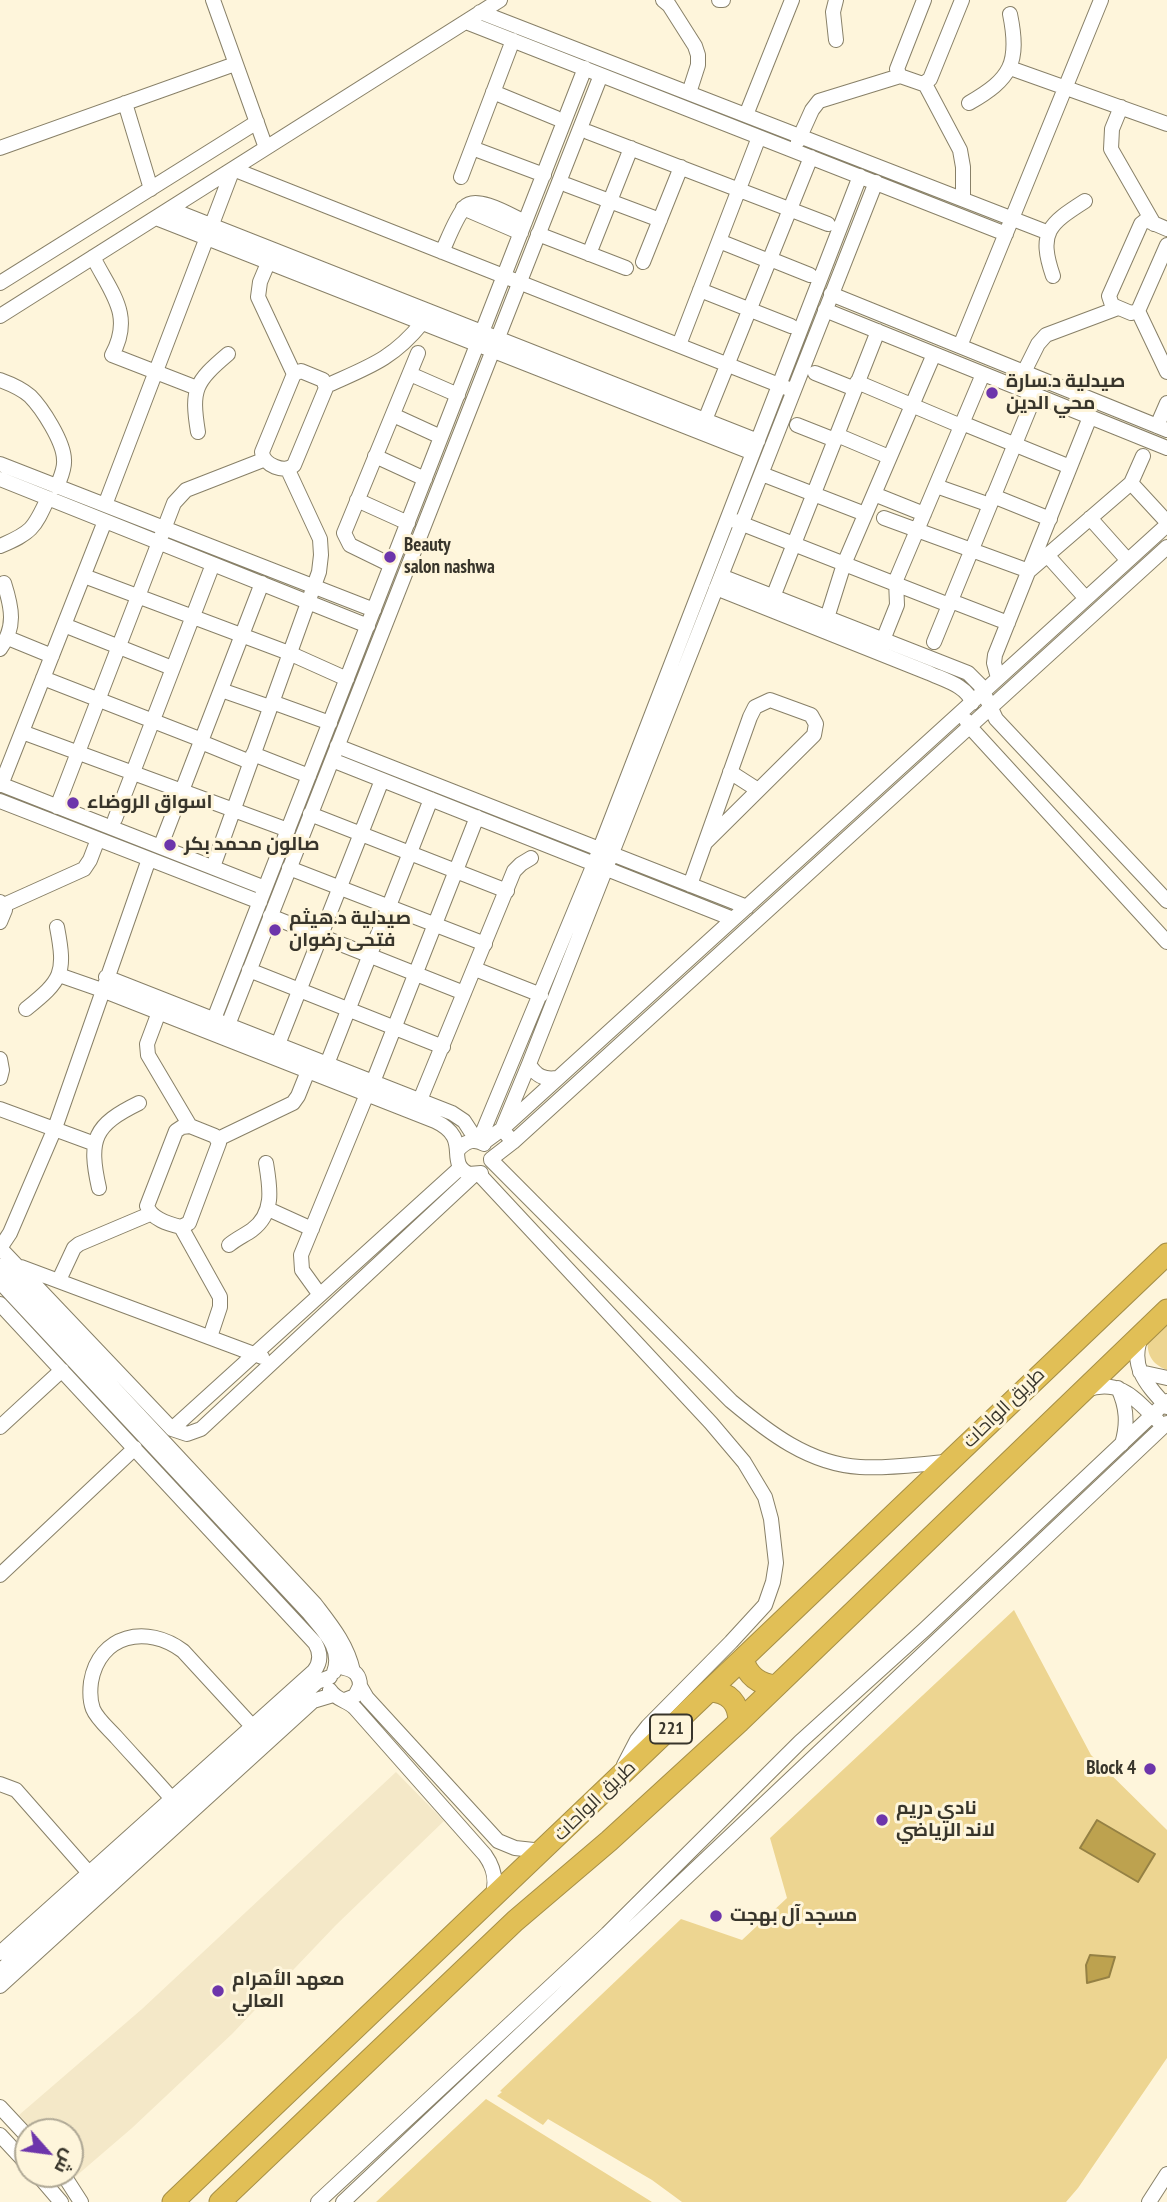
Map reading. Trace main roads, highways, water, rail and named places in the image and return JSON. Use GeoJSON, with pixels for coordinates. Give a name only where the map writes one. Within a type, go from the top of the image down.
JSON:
{"type":"FeatureCollection","features":[{"type":"Feature","properties":{"kind":"highway","name":"طريق الواحات"},"geometry":{"type":"LineString","coordinates":[[173,2202],[1167,1254]]}},
{"type":"Feature","properties":{"kind":"highway","name":"طريق الواحات"},"geometry":{"type":"LineString","coordinates":[[220,2202],[514,1921],[609,1841],[739,1721],[1167,1310]]}},
{"type":"Feature","properties":{"kind":"highway"},"geometry":{"type":"LineString","coordinates":[[743,1660],[755,1679],[776,1686]]}},
{"type":"Feature","properties":{"kind":"highway"},"geometry":{"type":"LineString","coordinates":[[710,1691],[726,1694],[732,1699],[737,1706],[739,1721]]}},
{"type":"Feature","properties":{"kind":"place","name":"صيدلية د.سارة محي الدين"},"geometry":{"type":"Point","coordinates":[992,393]}},
{"type":"Feature","properties":{"kind":"place","name":"Beauty salon nashwa"},"geometry":{"type":"Point","coordinates":[390,557]}},
{"type":"Feature","properties":{"kind":"place","name":"اسواق الروضاء"},"geometry":{"type":"Point","coordinates":[73,803]}},
{"type":"Feature","properties":{"kind":"place","name":"صالون محمد بكر"},"geometry":{"type":"Point","coordinates":[170,845]}},
{"type":"Feature","properties":{"kind":"place","name":"صيدلية د.هيثم فتحى رضوان"},"geometry":{"type":"Point","coordinates":[275,930]}},
{"type":"Feature","properties":{"kind":"place","name":"Block 4"},"geometry":{"type":"Point","coordinates":[1150,1769]}},
{"type":"Feature","properties":{"kind":"place","name":"نادي دريم لاند الرياضي"},"geometry":{"type":"Point","coordinates":[882,1820]}},
{"type":"Feature","properties":{"kind":"place","name":"مسجد آل بهجت"},"geometry":{"type":"Point","coordinates":[716,1916]}},
{"type":"Feature","properties":{"kind":"place","name":"معهد الأهرام العالي"},"geometry":{"type":"Point","coordinates":[218,1991]}}]}
